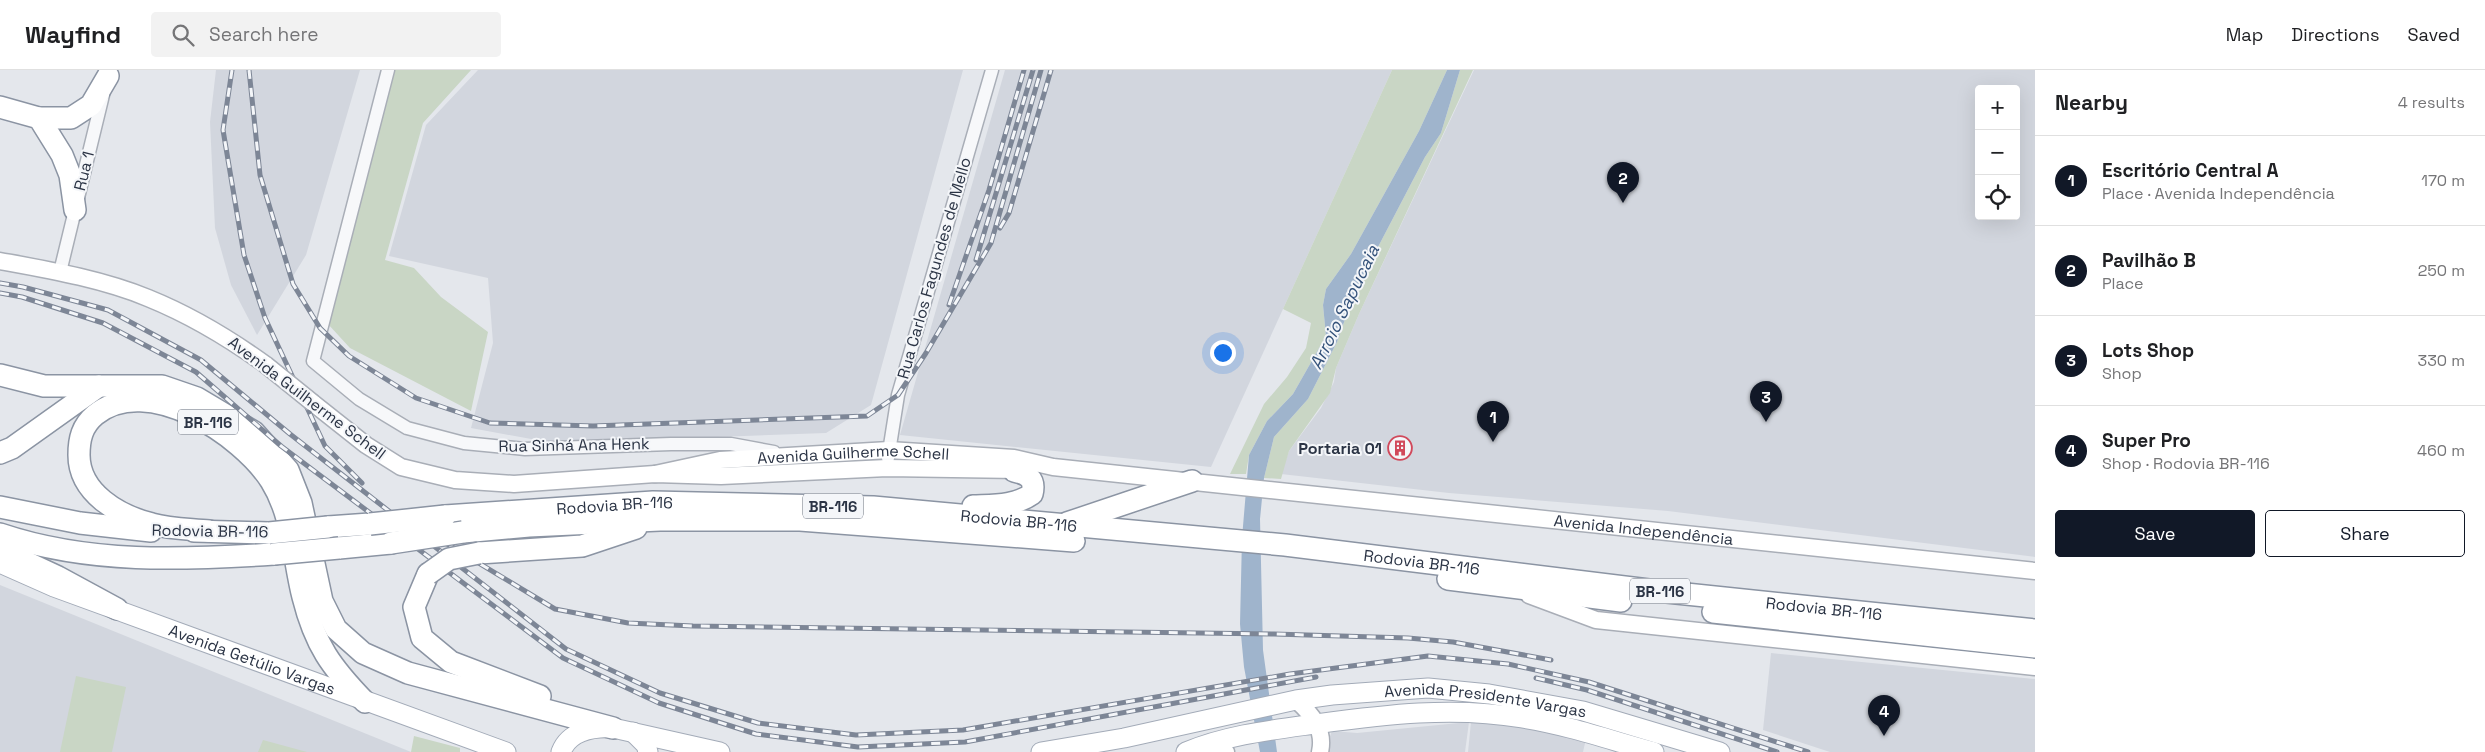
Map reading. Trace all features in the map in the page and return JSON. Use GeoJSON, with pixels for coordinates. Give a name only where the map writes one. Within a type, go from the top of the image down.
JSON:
{"type":"FeatureCollection","features":[{"type":"Feature","properties":{"kind":"highway"},"geometry":{"type":"LineString","coordinates":[[0,107],[39,118],[71,118],[91,105],[108,73]]}},
{"type":"Feature","properties":{"kind":"highway"},"geometry":{"type":"LineString","coordinates":[[39,118],[62,155],[70,175],[75,210]]}},
{"type":"Feature","properties":{"kind":"highway"},"geometry":{"type":"LineString","coordinates":[[0,375],[44,386],[162,386],[197,398],[254,432],[288,470],[301,503],[326,608],[336,628],[363,653],[408,673],[623,730]]}},
{"type":"Feature","properties":{"kind":"highway"},"geometry":{"type":"LineString","coordinates":[[0,453],[12,448],[99,386]]}},
{"type":"Feature","properties":{"kind":"highway","name":"BR-116"},"geometry":{"type":"LineString","coordinates":[[209,531],[152,524],[116,510],[89,490],[79,465],[79,436],[95,415],[126,400],[162,402],[207,421],[245,452],[271,480],[285,507],[303,596],[315,635],[337,673],[365,702]]}},
{"type":"Feature","properties":{"kind":"highway"},"geometry":{"type":"LineString","coordinates":[[911,510],[1010,504],[1024,500],[1032,494],[1034,485],[1026,474],[1014,471]]}},
{"type":"Feature","properties":{"kind":"highway","name":"BR-116"},"geometry":{"type":"LineString","coordinates":[[1058,526],[1192,481]]}},
{"type":"Feature","properties":{"kind":"highway","name":"Rodovia BR-116"},"geometry":{"type":"LineString","coordinates":[[0,507],[97,526],[141,530],[269,532],[445,516],[653,502],[873,507],[1058,526],[1220,546]]}},
{"type":"Feature","properties":{"kind":"highway","name":"BR-116"},"geometry":{"type":"LineString","coordinates":[[623,730],[451,662],[422,638],[414,607],[428,574],[449,559],[479,553],[582,546],[660,520]]}},
{"type":"Feature","properties":{"kind":"highway","name":"Rodovia BR-116"},"geometry":{"type":"LineString","coordinates":[[0,534],[78,553],[141,559],[208,558],[391,543],[464,532],[529,526],[660,520],[800,520],[1220,546],[2035,630]]}},
{"type":"Feature","properties":{"kind":"highway"},"geometry":{"type":"LineString","coordinates":[[0,550],[58,577],[117,609]]}},
{"type":"Feature","properties":{"kind":"highway","name":"Rodovia BR-116"},"geometry":{"type":"LineString","coordinates":[[1285,552],[1360,566],[1513,589],[2035,647]]}},
{"type":"Feature","properties":{"kind":"main road","name":"Avenida Guilherme Schell"},"geometry":{"type":"LineString","coordinates":[[0,261],[60,272],[147,298],[228,338],[266,365],[366,445],[402,467],[455,480],[514,484],[654,474],[720,460],[798,465],[1014,471],[1053,467]]}},
{"type":"Feature","properties":{"kind":"main road","name":"Avenida Guilherme Schell"},"geometry":{"type":"LineString","coordinates":[[798,465],[889,450],[1014,458],[1053,467],[1252,488]]}},
{"type":"Feature","properties":{"kind":"main road","name":"Avenida Independência"},"geometry":{"type":"LineString","coordinates":[[1252,488],[2035,571]]}},
{"type":"Feature","properties":{"kind":"main road","name":"Avenida Getúlio Vargas"},"geometry":{"type":"LineString","coordinates":[[0,563],[54,587],[506,752]]}},
{"type":"Feature","properties":{"kind":"main road","name":"Rodovia BR-116"},"geometry":{"type":"LineString","coordinates":[[1513,589],[1596,620],[2035,667]]}},
{"type":"Feature","properties":{"kind":"main road","name":"Avenida Presidente Vargas"},"geometry":{"type":"LineString","coordinates":[[1048,751],[1124,738],[1247,709],[1295,700],[1332,695],[1428,688],[1460,690],[1584,711],[1685,747],[1720,752]]}},
{"type":"Feature","properties":{"kind":"main road"},"geometry":{"type":"LineString","coordinates":[[1457,712],[1460,690]]}},
{"type":"Feature","properties":{"kind":"main road"},"geometry":{"type":"LineString","coordinates":[[1295,700],[1309,711],[1317,724],[1322,738],[1320,752]]}},
{"type":"Feature","properties":{"kind":"main road","name":"Avenida Presidente Vargas"},"geometry":{"type":"LineString","coordinates":[[1207,744],[1251,733],[1384,714],[1457,712],[1522,718],[1567,727],[1654,752]]}},
{"type":"Feature","properties":{"kind":"main road"},"geometry":{"type":"LineString","coordinates":[[560,752],[564,744],[580,732],[600,727],[623,730],[720,752]]}},
{"type":"Feature","properties":{"kind":"main road"},"geometry":{"type":"LineString","coordinates":[[623,730],[646,745],[648,752]]}},
{"type":"Feature","properties":{"kind":"main road"},"geometry":{"type":"LineString","coordinates":[[1186,752],[1207,744],[1226,752]]}},
{"type":"Feature","properties":{"kind":"street","name":"Rua Sinhá Ana Henk"},"geometry":{"type":"LineString","coordinates":[[388,70],[314,361],[359,400],[407,428],[464,444],[525,449],[731,444],[798,465]]}},
{"type":"Feature","properties":{"kind":"street","name":"Rua Carlos Fagundes de Mello"},"geometry":{"type":"LineString","coordinates":[[887,468],[898,395],[992,70]]}},
{"type":"Feature","properties":{"kind":"street","name":"Rua 1"},"geometry":{"type":"LineString","coordinates":[[60,272],[108,73]]}},
{"type":"Feature","properties":{"kind":"shaded area"},"geometry":{"type":"Polygon","coordinates":[[[216,70],[360,70],[306,255],[257,335],[231,285],[215,228],[210,122],[216,70]]]}},
{"type":"Feature","properties":{"kind":"shaded area"},"geometry":{"type":"Polygon","coordinates":[[[478,70],[963,70],[871,405],[826,433],[553,443],[471,428],[493,343],[488,278],[389,256],[426,125],[478,70]]]}},
{"type":"Feature","properties":{"kind":"shaded area"},"geometry":{"type":"Polygon","coordinates":[[[1005,70],[1392,70],[1211,467],[900,435],[1005,70]]]}},
{"type":"Feature","properties":{"kind":"shaded area"},"geometry":{"type":"Polygon","coordinates":[[[1474,70],[2035,70],[2035,557],[1668,511],[1449,493],[1281,474],[1289,451],[1321,408],[1334,382],[1336,368],[1359,314],[1474,70]]]}},
{"type":"Feature","properties":{"kind":"shaded area"},"geometry":{"type":"Polygon","coordinates":[[[0,585],[411,752],[0,752],[0,585]]]}},
{"type":"Feature","properties":{"kind":"shaded area"},"geometry":{"type":"Polygon","coordinates":[[[1771,653],[2035,679],[2035,752],[1830,752],[1763,730],[1771,653]]]}},
{"type":"Feature","properties":{"kind":"shaded area"},"geometry":{"type":"Polygon","coordinates":[[[1469,722],[1465,752],[1324,752],[1332,731],[1357,733],[1469,722]]]}},
{"type":"Feature","properties":{"kind":"shaded area"},"geometry":{"type":"Polygon","coordinates":[[[1471,722],[1529,727],[1586,739],[1583,752],[1468,752],[1471,722]]]}},
{"type":"Feature","properties":{"kind":"green space"},"geometry":{"type":"Polygon","coordinates":[[[393,70],[471,70],[423,123],[385,260],[414,268],[441,297],[488,332],[471,411],[350,348],[328,324],[393,70]]]}},
{"type":"Feature","properties":{"kind":"green space"},"geometry":{"type":"Polygon","coordinates":[[[1392,70],[1447,70],[1419,131],[1351,254],[1326,289],[1323,305],[1326,336],[1293,394],[1267,421],[1249,455],[1246,474],[1230,474],[1264,404],[1287,377],[1306,348],[1311,323],[1283,309],[1392,70]]]}},
{"type":"Feature","properties":{"kind":"green space"},"geometry":{"type":"Polygon","coordinates":[[[1460,70],[1473,70],[1359,314],[1336,368],[1330,393],[1289,451],[1281,479],[1264,478],[1274,437],[1308,399],[1337,342],[1355,291],[1425,157],[1441,133],[1460,70]]]}},
{"type":"Feature","properties":{"kind":"green space"},"geometry":{"type":"Polygon","coordinates":[[[76,676],[126,687],[112,752],[60,752],[76,676]]]}},
{"type":"Feature","properties":{"kind":"green space"},"geometry":{"type":"Polygon","coordinates":[[[414,736],[460,748],[460,752],[411,752],[414,736]]]}},
{"type":"Feature","properties":{"kind":"green space"},"geometry":{"type":"Polygon","coordinates":[[[263,740],[307,752],[258,752],[263,740]]]}},
{"type":"Feature","properties":{"kind":"water","name":"Arroio Sapucaia"},"geometry":{"type":"Polygon","coordinates":[[[1447,70],[1460,70],[1441,133],[1425,157],[1355,291],[1337,342],[1308,399],[1274,437],[1264,478],[1260,519],[1263,650],[1277,752],[1260,752],[1244,667],[1240,624],[1242,538],[1249,455],[1267,421],[1293,394],[1326,336],[1323,305],[1326,289],[1351,254],[1419,131],[1447,70]]]}},
{"type":"Feature","properties":{"kind":"railway"},"geometry":{"type":"LineString","coordinates":[[232,70],[223,130],[244,255],[265,318],[325,446],[362,483]]}},
{"type":"Feature","properties":{"kind":"railway"},"geometry":{"type":"LineString","coordinates":[[249,70],[260,175],[293,284],[320,328],[349,356],[416,398],[490,423],[593,426],[867,416],[898,395],[926,353],[991,243],[1041,70]]}},
{"type":"Feature","properties":{"kind":"railway"},"geometry":{"type":"LineString","coordinates":[[949,305],[989,190],[1024,70]]}},
{"type":"Feature","properties":{"kind":"railway"},"geometry":{"type":"LineString","coordinates":[[976,260],[1033,70]]}},
{"type":"Feature","properties":{"kind":"railway"},"geometry":{"type":"LineString","coordinates":[[1000,228],[1009,213],[1051,70]]}},
{"type":"Feature","properties":{"kind":"railway"},"geometry":{"type":"LineString","coordinates":[[0,283],[23,287],[108,310],[201,360],[290,434],[566,649],[660,693],[758,723],[856,735],[963,730],[1290,674],[1428,656],[1508,664],[1589,682],[1808,752]]}},
{"type":"Feature","properties":{"kind":"railway"},"geometry":{"type":"LineString","coordinates":[[0,293],[22,297],[103,323],[196,372],[281,446],[563,658],[659,703],[756,734],[858,747],[965,742],[1316,677]]}},
{"type":"Feature","properties":{"kind":"railway"},"geometry":{"type":"LineString","coordinates":[[419,527],[555,609],[628,623],[693,626],[1274,634],[1408,638],[1453,642],[1551,660]]}},
{"type":"Feature","properties":{"kind":"railway"},"geometry":{"type":"LineString","coordinates":[[1536,678],[1587,690],[1777,752]]}},
{"type":"Feature","properties":{"kind":"place","name":"Pavilhão B"},"geometry":{"type":"Point","coordinates":[1623,203]}},
{"type":"Feature","properties":{"kind":"place","name":"Lots Shop"},"geometry":{"type":"Point","coordinates":[1766,422]}},
{"type":"Feature","properties":{"kind":"place","name":"Escritório Central A"},"geometry":{"type":"Point","coordinates":[1493,442]}},
{"type":"Feature","properties":{"kind":"place","name":"Portaria 01"},"geometry":{"type":"Point","coordinates":[1400,448]}},
{"type":"Feature","properties":{"kind":"place","name":"Super Pro"},"geometry":{"type":"Point","coordinates":[1884,736]}}]}
